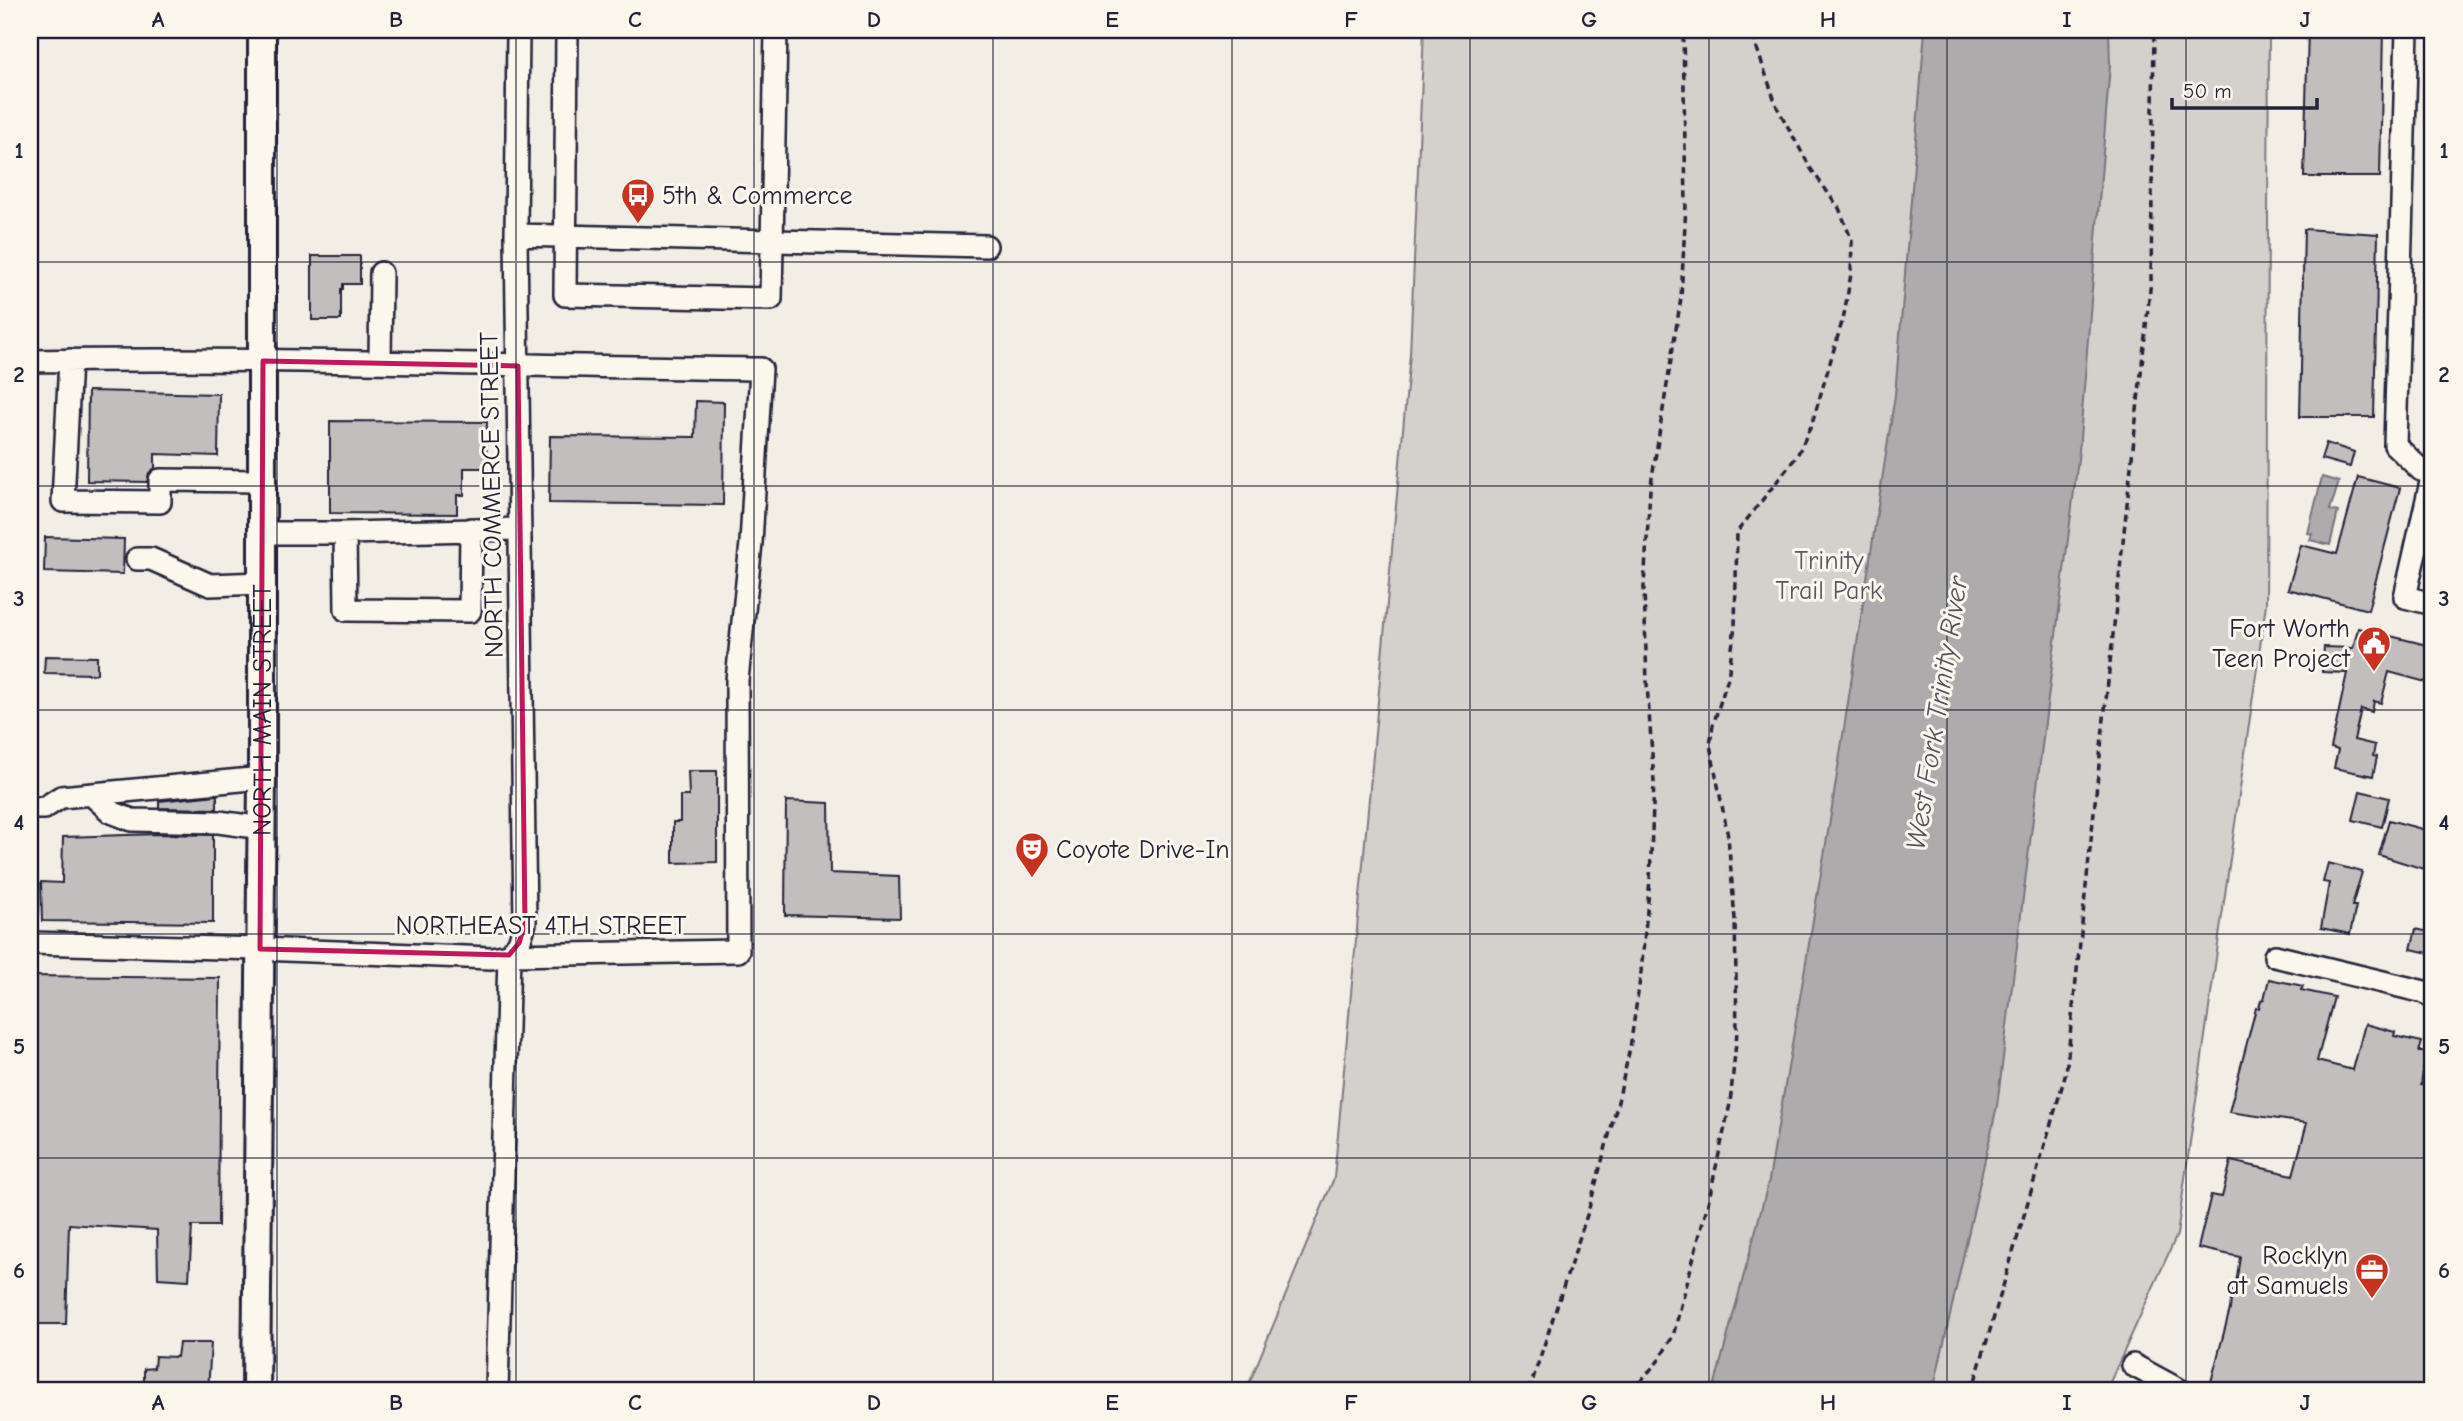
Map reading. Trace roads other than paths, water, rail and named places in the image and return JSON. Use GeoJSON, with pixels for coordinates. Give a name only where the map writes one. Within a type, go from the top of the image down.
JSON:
{"type":"FeatureCollection","features":[{"type":"Feature","properties":{"kind":"main road","name":"NORTH MAIN STREET"},"geometry":{"type":"LineString","coordinates":[[256,1391],[262,828],[262,30]]}},
{"type":"Feature","properties":{"kind":"street","name":"NORTH COMMERCE STREET"},"geometry":{"type":"LineString","coordinates":[[509,955],[520,943],[524,923],[516,235],[518,30]]}},
{"type":"Feature","properties":{"kind":"street"},"geometry":{"type":"LineString","coordinates":[[567,30],[565,295],[744,299],[771,299],[776,30]]}},
{"type":"Feature","properties":{"kind":"street"},"geometry":{"type":"LineString","coordinates":[[2407,30],[2395,445],[2421,470],[2433,473],[2405,597],[2433,604]]}},
{"type":"Feature","properties":{"kind":"street"},"geometry":{"type":"LineString","coordinates":[[516,235],[986,246]]}},
{"type":"Feature","properties":{"kind":"street"},"geometry":{"type":"LineString","coordinates":[[380,362],[381,273]]}},
{"type":"Feature","properties":{"kind":"street"},"geometry":{"type":"LineString","coordinates":[[70,360],[64,501],[160,502],[160,480],[261,481]]}},
{"type":"Feature","properties":{"kind":"street"},"geometry":{"type":"LineString","coordinates":[[30,361],[380,362],[518,366]]}},
{"type":"Feature","properties":{"kind":"street","name":"NORTHEAST 4TH STREET"},"geometry":{"type":"LineString","coordinates":[[30,943],[260,948],[491,958],[509,955],[738,951],[737,680],[751,543],[761,369],[518,366]]}},
{"type":"Feature","properties":{"kind":"street"},"geometry":{"type":"LineString","coordinates":[[345,533],[346,610],[470,611],[471,529]]}},
{"type":"Feature","properties":{"kind":"street"},"geometry":{"type":"LineString","coordinates":[[262,533],[520,529]]}},
{"type":"Feature","properties":{"kind":"street"},"geometry":{"type":"LineString","coordinates":[[137,559],[150,559],[210,585],[261,583]]}},
{"type":"Feature","properties":{"kind":"street"},"geometry":{"type":"LineString","coordinates":[[30,808],[44,808],[61,797],[262,778]]}},
{"type":"Feature","properties":{"kind":"street"},"geometry":{"type":"LineString","coordinates":[[92,795],[111,812],[131,820],[219,822],[262,828]]}},
{"type":"Feature","properties":{"kind":"street"},"geometry":{"type":"LineString","coordinates":[[497,1391],[509,955]]}},
{"type":"Feature","properties":{"kind":"street"},"geometry":{"type":"LineString","coordinates":[[2275,956],[2424,992],[2433,998]]}},
{"type":"Feature","properties":{"kind":"street"},"geometry":{"type":"LineString","coordinates":[[2133,1364],[2181,1391]]}},
{"type":"Feature","properties":{"kind":"water","name":"West Fork Trinity River"},"geometry":{"type":"Polygon","coordinates":[[[1925,30],[2109,30],[2110,65],[2079,451],[1997,1106],[1933,1391],[1713,1391],[1769,1180],[1830,820],[1895,395],[1925,30]]]}},
{"type":"Feature","properties":{"kind":"water"},"geometry":{"type":"Polygon","coordinates":[[[2322,477],[2339,482],[2330,510],[2338,512],[2330,545],[2310,540],[2312,534],[2308,533],[2322,477]]]}},
{"type":"Feature","properties":{"kind":"place","name":"5th & Commerce"},"geometry":{"type":"Point","coordinates":[638,225]}},
{"type":"Feature","properties":{"kind":"place","name":"Fort Worth Teen Project"},"geometry":{"type":"Point","coordinates":[2374,673]}},
{"type":"Feature","properties":{"kind":"place","name":"Coyote Drive-In"},"geometry":{"type":"Point","coordinates":[1032,879]}},
{"type":"Feature","properties":{"kind":"place","name":"Rocklyn at Samuels"},"geometry":{"type":"Point","coordinates":[2372,1300]}},
{"type":"Feature","properties":{"kind":"park label","name":"Trinity Trail Park"},"geometry":{"type":"Point","coordinates":[1829,575]}}]}
